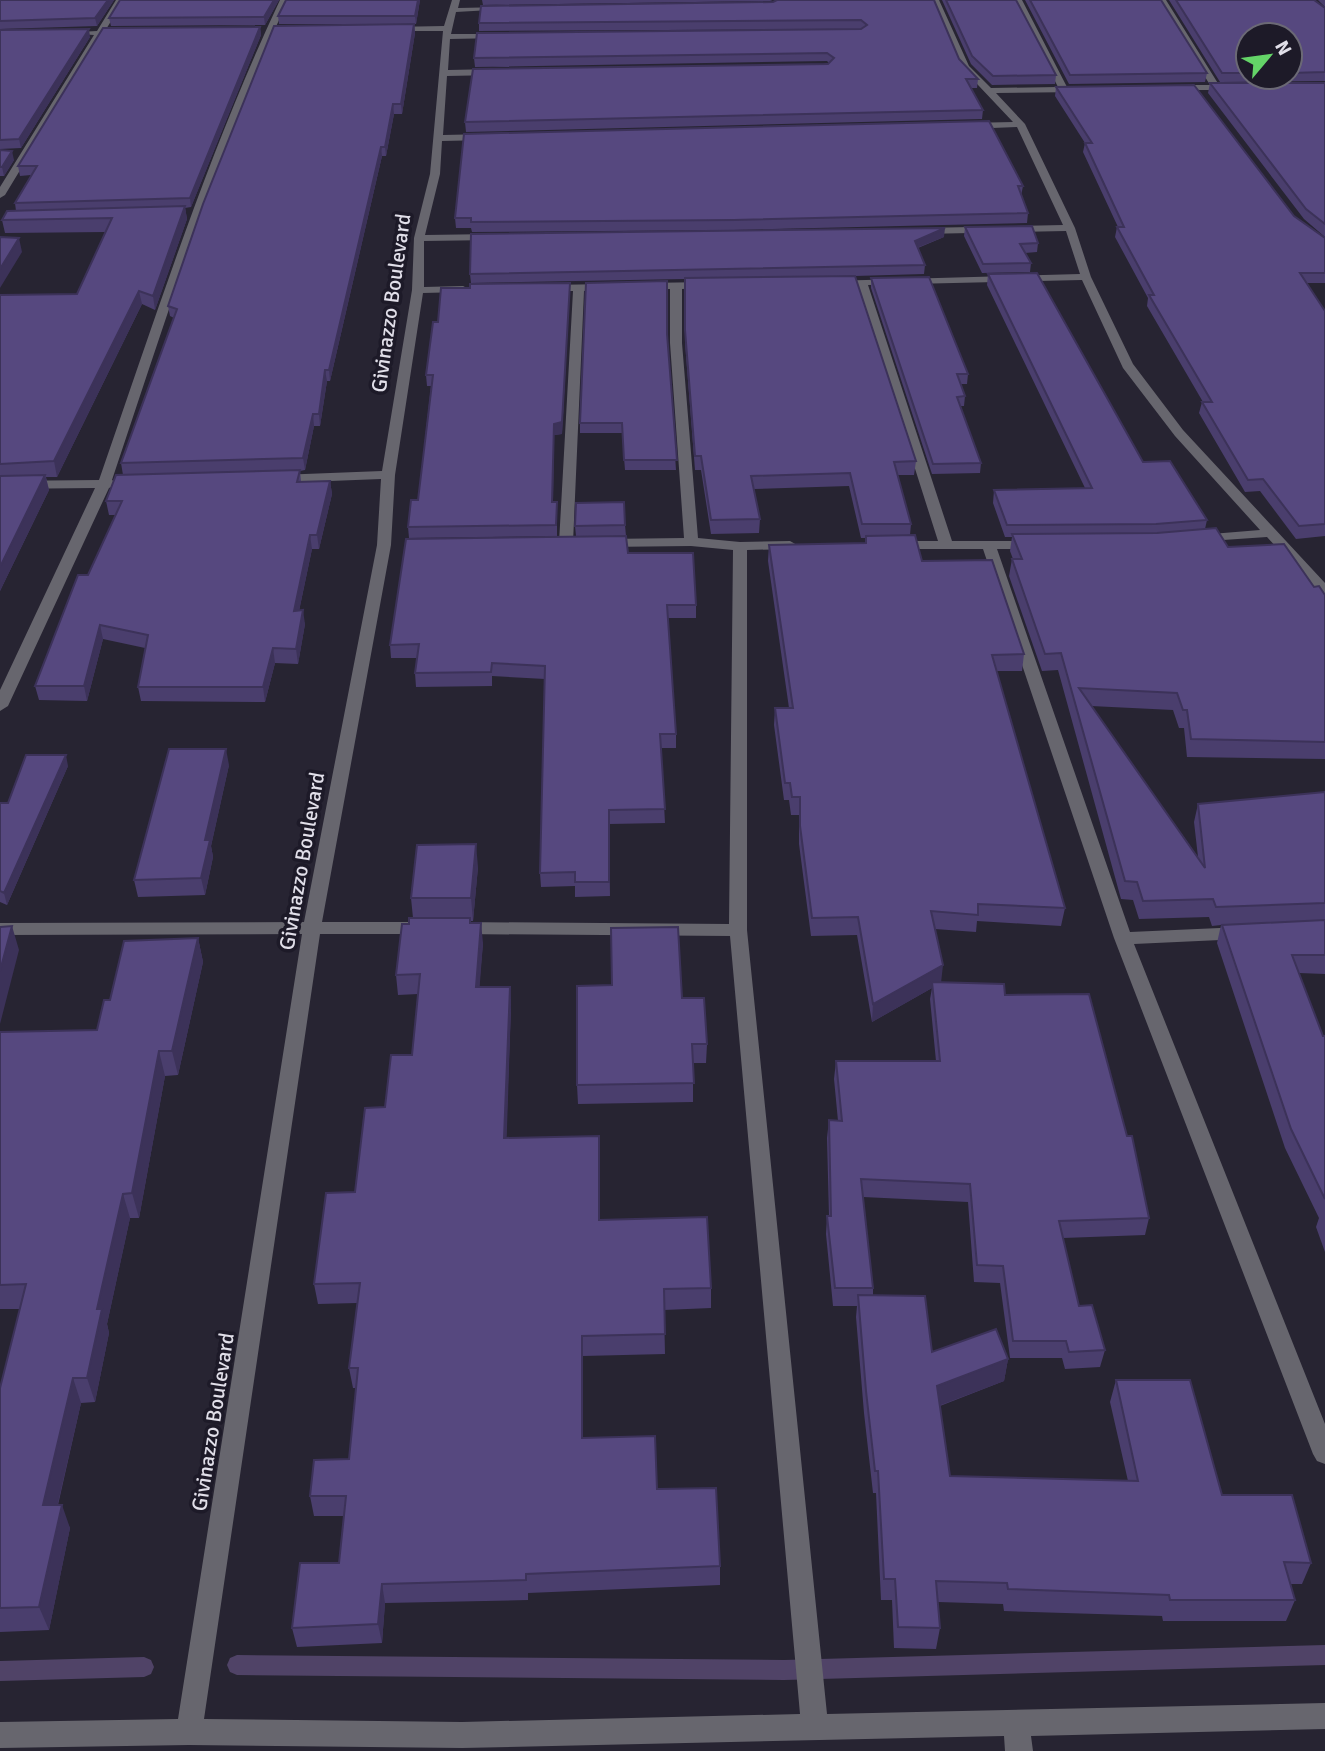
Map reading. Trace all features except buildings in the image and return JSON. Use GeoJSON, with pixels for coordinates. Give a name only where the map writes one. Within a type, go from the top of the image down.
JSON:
{"type":"FeatureCollection","features":[{"type":"Feature","properties":{"kind":"street"},"geometry":{"type":"LineString","coordinates":[[0,195],[120,0]]}},
{"type":"Feature","properties":{"kind":"street"},"geometry":{"type":"LineString","coordinates":[[0,706],[104,484],[191,213],[284,0]]}},
{"type":"Feature","properties":{"kind":"street"},"geometry":{"type":"LineString","coordinates":[[935,0],[965,67],[1020,124],[1070,228],[1086,277],[1127,365],[1179,433],[1325,592]]}},
{"type":"Feature","properties":{"kind":"street"},"geometry":{"type":"LineString","coordinates":[[1018,0],[1064,89]]}},
{"type":"Feature","properties":{"kind":"street"},"geometry":{"type":"LineString","coordinates":[[1162,0],[1216,88]]}},
{"type":"Feature","properties":{"kind":"street"},"geometry":{"type":"LineString","coordinates":[[455,5],[520,9]]}},
{"type":"Feature","properties":{"kind":"street","name":"Givinazzo Boulevard"},"geometry":{"type":"LineString","coordinates":[[188,1732],[312,928],[391,545],[388,475],[418,290],[419,238],[435,174],[447,33],[455,5]]}},
{"type":"Feature","properties":{"kind":"street"},"geometry":{"type":"LineString","coordinates":[[380,29],[514,36]]}},
{"type":"Feature","properties":{"kind":"street"},"geometry":{"type":"LineString","coordinates":[[259,30],[285,30]]}},
{"type":"Feature","properties":{"kind":"street"},"geometry":{"type":"LineString","coordinates":[[49,33],[138,32]]}},
{"type":"Feature","properties":{"kind":"street"},"geometry":{"type":"LineString","coordinates":[[443,73],[512,72]]}},
{"type":"Feature","properties":{"kind":"street"},"geometry":{"type":"LineString","coordinates":[[1157,88],[1234,88]]}},
{"type":"Feature","properties":{"kind":"street"},"geometry":{"type":"LineString","coordinates":[[1198,88],[1206,99]]}},
{"type":"Feature","properties":{"kind":"street"},"geometry":{"type":"LineString","coordinates":[[989,90],[1090,89]]}},
{"type":"Feature","properties":{"kind":"street"},"geometry":{"type":"LineString","coordinates":[[954,127],[1020,124]]}},
{"type":"Feature","properties":{"kind":"street"},"geometry":{"type":"LineString","coordinates":[[438,138],[506,136]]}},
{"type":"Feature","properties":{"kind":"street"},"geometry":{"type":"LineString","coordinates":[[13,154],[25,154]]}},
{"type":"Feature","properties":{"kind":"street"},"geometry":{"type":"LineString","coordinates":[[916,232],[1070,228]]}},
{"type":"Feature","properties":{"kind":"street"},"geometry":{"type":"LineString","coordinates":[[419,238],[502,237]]}},
{"type":"Feature","properties":{"kind":"street"},"geometry":{"type":"LineString","coordinates":[[821,283],[1086,277]]}},
{"type":"Feature","properties":{"kind":"street"},"geometry":{"type":"LineString","coordinates":[[861,282],[946,545]]}},
{"type":"Feature","properties":{"kind":"street"},"geometry":{"type":"LineString","coordinates":[[634,286],[716,285]]}},
{"type":"Feature","properties":{"kind":"street"},"geometry":{"type":"LineString","coordinates":[[676,286],[676,343],[691,542]]}},
{"type":"Feature","properties":{"kind":"street"},"geometry":{"type":"LineString","coordinates":[[579,287],[574,543],[809,545]]}},
{"type":"Feature","properties":{"kind":"street"},"geometry":{"type":"LineString","coordinates":[[539,288],[621,287]]}},
{"type":"Feature","properties":{"kind":"street"},"geometry":{"type":"LineString","coordinates":[[418,290],[472,289]]}},
{"type":"Feature","properties":{"kind":"street"},"geometry":{"type":"LineString","coordinates":[[266,479],[388,475]]}},
{"type":"Feature","properties":{"kind":"street"},"geometry":{"type":"LineString","coordinates":[[0,485],[131,483]]}},
{"type":"Feature","properties":{"kind":"street"},"geometry":{"type":"LineString","coordinates":[[1180,541],[1269,533]]}},
{"type":"Feature","properties":{"kind":"street"},"geometry":{"type":"LineString","coordinates":[[740,545],[738,930],[811,1668],[814,1727]]}},
{"type":"Feature","properties":{"kind":"street"},"geometry":{"type":"LineString","coordinates":[[877,545],[1058,545]]}},
{"type":"Feature","properties":{"kind":"street"},"geometry":{"type":"LineString","coordinates":[[989,546],[1123,938],[1325,1454]]}},
{"type":"Feature","properties":{"kind":"street"},"geometry":{"type":"LineString","coordinates":[[0,929],[738,930]]}},
{"type":"Feature","properties":{"kind":"street"},"geometry":{"type":"LineString","coordinates":[[1123,938],[1258,932]]}},
{"type":"Feature","properties":{"kind":"street"},"geometry":{"type":"LineString","coordinates":[[0,1735],[188,1732],[462,1743],[814,1727],[1325,1716]]}},
{"type":"Feature","properties":{"kind":"street"},"geometry":{"type":"LineString","coordinates":[[1016,1721],[1019,1751]]}},
{"type":"Feature","properties":{"kind":"waterway"},"geometry":{"type":"LineString","coordinates":[[237,1665],[784,1670],[1325,1655]]}},
{"type":"Feature","properties":{"kind":"waterway"},"geometry":{"type":"LineString","coordinates":[[0,1671],[144,1667]]}}]}
